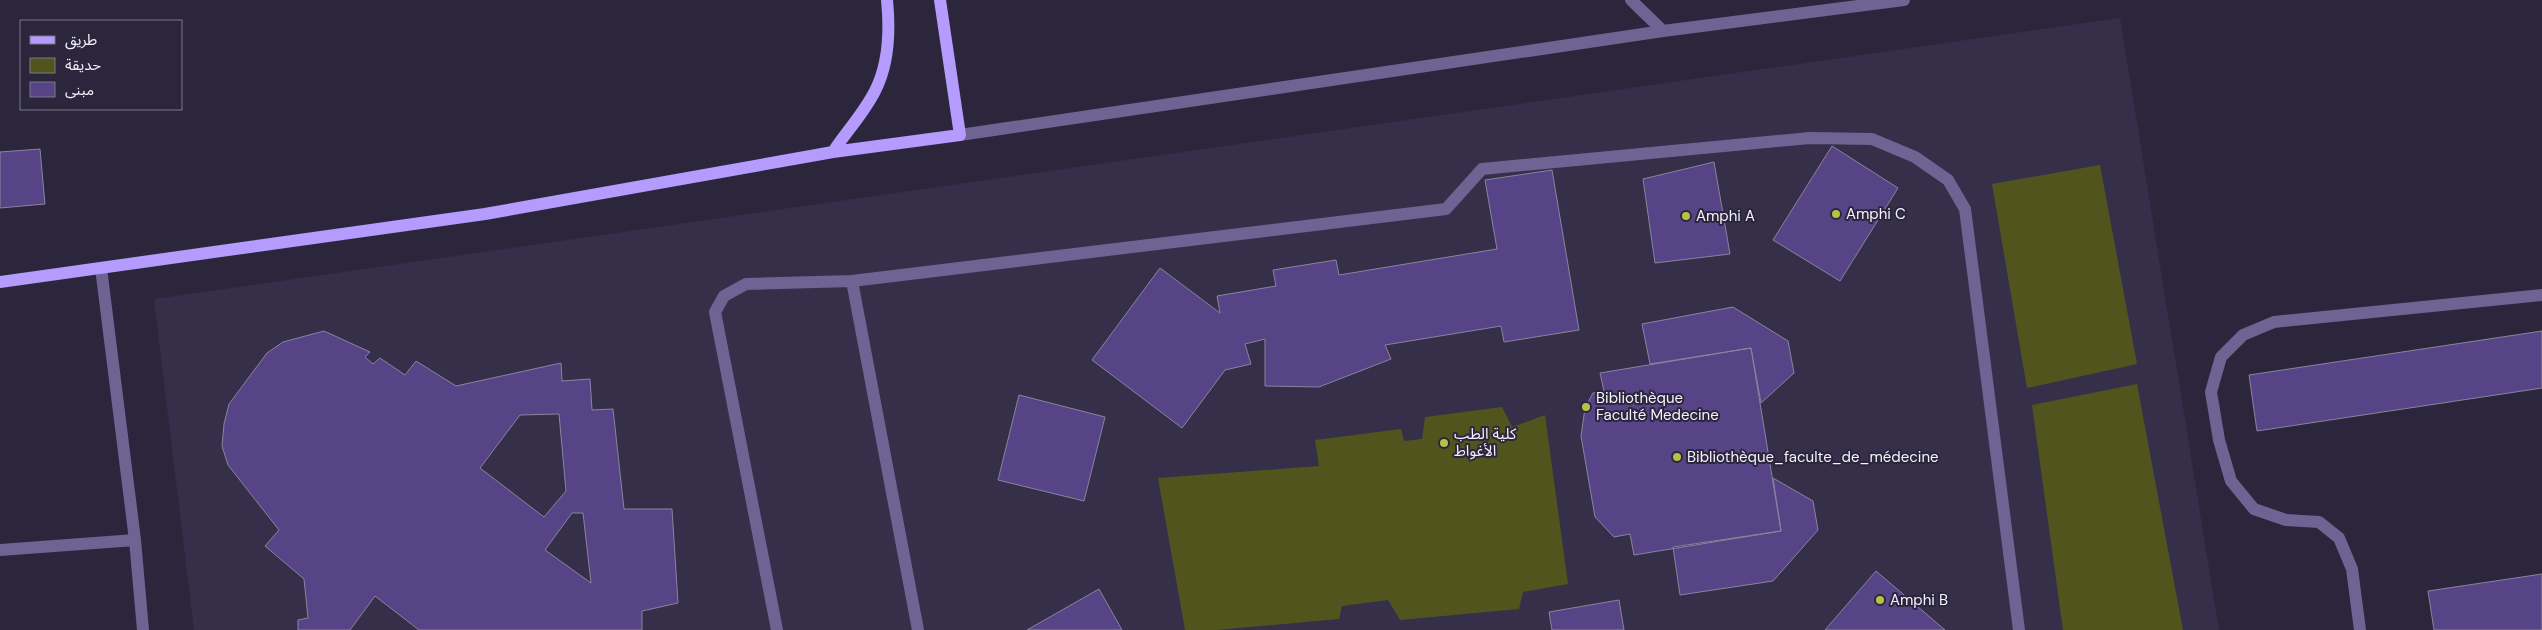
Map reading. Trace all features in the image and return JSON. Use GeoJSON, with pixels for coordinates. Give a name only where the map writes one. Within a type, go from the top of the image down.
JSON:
{"type":"FeatureCollection","features":[{"type":"Feature","properties":{"kind":"main road"},"geometry":{"type":"LineString","coordinates":[[833,152],[875,91],[887,56],[887,0]]}},
{"type":"Feature","properties":{"kind":"main road"},"geometry":{"type":"LineString","coordinates":[[0,282],[484,214],[833,152],[960,135],[940,0]]}},
{"type":"Feature","properties":{"kind":"street"},"geometry":{"type":"LineString","coordinates":[[1631,0],[1663,31]]}},
{"type":"Feature","properties":{"kind":"street"},"geometry":{"type":"LineString","coordinates":[[960,135],[1663,31],[1904,0]]}},
{"type":"Feature","properties":{"kind":"street"},"geometry":{"type":"LineString","coordinates":[[777,630],[715,312],[724,296],[746,284],[852,281],[1446,209],[1482,169],[1810,138],[1872,139],[1915,157],[1948,180],[1965,209],[2017,600],[2019,630]]}},
{"type":"Feature","properties":{"kind":"street"},"geometry":{"type":"LineString","coordinates":[[101,268],[135,540],[143,630]]}},
{"type":"Feature","properties":{"kind":"street"},"geometry":{"type":"LineString","coordinates":[[852,281],[918,630]]}},
{"type":"Feature","properties":{"kind":"street"},"geometry":{"type":"LineString","coordinates":[[2360,630],[2352,569],[2339,538],[2319,522],[2286,520],[2254,509],[2231,481],[2219,440],[2212,392],[2221,357],[2243,335],[2274,322],[2542,295]]}},
{"type":"Feature","properties":{"kind":"street"},"geometry":{"type":"LineString","coordinates":[[0,550],[135,540]]}},
{"type":"Feature","properties":{"kind":"shaded area"},"geometry":{"type":"Polygon","coordinates":[[[2120,18],[2219,630],[194,630],[154,299],[2120,18]]]}},
{"type":"Feature","properties":{"kind":"green space"},"geometry":{"type":"Polygon","coordinates":[[[2100,165],[2137,364],[2027,388],[1992,184],[2100,165]]]}},
{"type":"Feature","properties":{"kind":"green space"},"geometry":{"type":"Polygon","coordinates":[[[2137,384],[2183,630],[2063,630],[2032,405],[2137,384]]]}},
{"type":"Feature","properties":{"kind":"green space"},"geometry":{"type":"Polygon","coordinates":[[[1502,407],[1512,427],[1545,415],[1568,584],[1523,592],[1519,609],[1400,620],[1388,600],[1342,606],[1339,619],[1217,630],[1185,630],[1158,478],[1319,466],[1315,440],[1401,429],[1404,441],[1422,439],[1425,417],[1502,407]]]}},
{"type":"Feature","properties":{"kind":"building","name":"Amphi C"},"geometry":{"type":"Polygon","coordinates":[[[1832,146],[1898,188],[1840,281],[1773,240],[1832,146]]]}},
{"type":"Feature","properties":{"kind":"building"},"geometry":{"type":"Polygon","coordinates":[[[40,149],[45,204],[0,208],[0,152],[40,149]]]}},
{"type":"Feature","properties":{"kind":"building","name":"Amphi A"},"geometry":{"type":"Polygon","coordinates":[[[1714,162],[1730,254],[1655,263],[1643,179],[1714,162]]]}},
{"type":"Feature","properties":{"kind":"building"},"geometry":{"type":"Polygon","coordinates":[[[1552,170],[1579,330],[1504,342],[1501,326],[1385,345],[1391,359],[1319,387],[1265,386],[1265,339],[1245,344],[1251,364],[1225,370],[1182,428],[1092,360],[1160,268],[1220,313],[1217,296],[1276,286],[1273,270],[1336,260],[1339,275],[1497,249],[1485,180],[1552,170]]]}},
{"type":"Feature","properties":{"kind":"building"},"geometry":{"type":"Polygon","coordinates":[[[1733,307],[1788,341],[1794,373],[1761,403],[1751,348],[1650,364],[1642,324],[1733,307]]]}},
{"type":"Feature","properties":{"kind":"building"},"geometry":{"type":"Polygon","coordinates":[[[324,331],[370,352],[365,357],[373,364],[380,358],[405,375],[416,361],[456,386],[561,363],[562,381],[590,379],[592,410],[613,409],[624,509],[672,509],[678,603],[642,611],[642,630],[419,630],[375,596],[350,630],[298,630],[298,620],[308,618],[304,579],[265,546],[279,530],[228,465],[222,446],[224,424],[229,404],[267,353],[283,342],[324,331]],[[559,414],[520,415],[480,468],[544,517],[566,491],[559,414]],[[572,513],[545,550],[591,583],[583,513],[572,513]]]}},
{"type":"Feature","properties":{"kind":"building"},"geometry":{"type":"Polygon","coordinates":[[[2542,331],[2542,388],[2257,431],[2249,375],[2542,331]]]}},
{"type":"Feature","properties":{"kind":"building","name":"Bibliothèque_faculte_de_médecine"},"geometry":{"type":"Polygon","coordinates":[[[1751,348],[1781,531],[1634,555],[1630,534],[1614,537],[1595,517],[1581,436],[1585,408],[1593,393],[1604,391],[1600,373],[1751,348]]]}},
{"type":"Feature","properties":{"kind":"building"},"geometry":{"type":"Polygon","coordinates":[[[1019,395],[1105,417],[1084,501],[998,480],[1019,395]]]}},
{"type":"Feature","properties":{"kind":"building"},"geometry":{"type":"Polygon","coordinates":[[[1773,478],[1813,501],[1818,530],[1773,581],[1680,595],[1673,547],[1781,531],[1773,478]]]}},
{"type":"Feature","properties":{"kind":"building","name":"Amphi B"},"geometry":{"type":"Polygon","coordinates":[[[1876,571],[1945,630],[1825,630],[1876,571]]]}},
{"type":"Feature","properties":{"kind":"building"},"geometry":{"type":"Polygon","coordinates":[[[2542,574],[2542,630],[2434,630],[2428,591],[2542,574]]]}},
{"type":"Feature","properties":{"kind":"building"},"geometry":{"type":"Polygon","coordinates":[[[1099,589],[1122,630],[1027,630],[1099,589]]]}},
{"type":"Feature","properties":{"kind":"building"},"geometry":{"type":"Polygon","coordinates":[[[1619,600],[1624,630],[1552,630],[1549,612],[1619,600]]]}},
{"type":"Feature","properties":{"kind":"place","name":"Amphi C"},"geometry":{"type":"Point","coordinates":[1836,214]}},
{"type":"Feature","properties":{"kind":"place","name":"Amphi A"},"geometry":{"type":"Point","coordinates":[1686,216]}},
{"type":"Feature","properties":{"kind":"place","name":"Bibliothèque Faculté Medecine"},"geometry":{"type":"Point","coordinates":[1586,407]}},
{"type":"Feature","properties":{"kind":"place","name":"كلية الطب الأغواط"},"geometry":{"type":"Point","coordinates":[1444,443]}},
{"type":"Feature","properties":{"kind":"place","name":"Bibliothèque_faculte_de_médecine"},"geometry":{"type":"Point","coordinates":[1677,457]}},
{"type":"Feature","properties":{"kind":"place","name":"Amphi B"},"geometry":{"type":"Point","coordinates":[1880,600]}}]}
